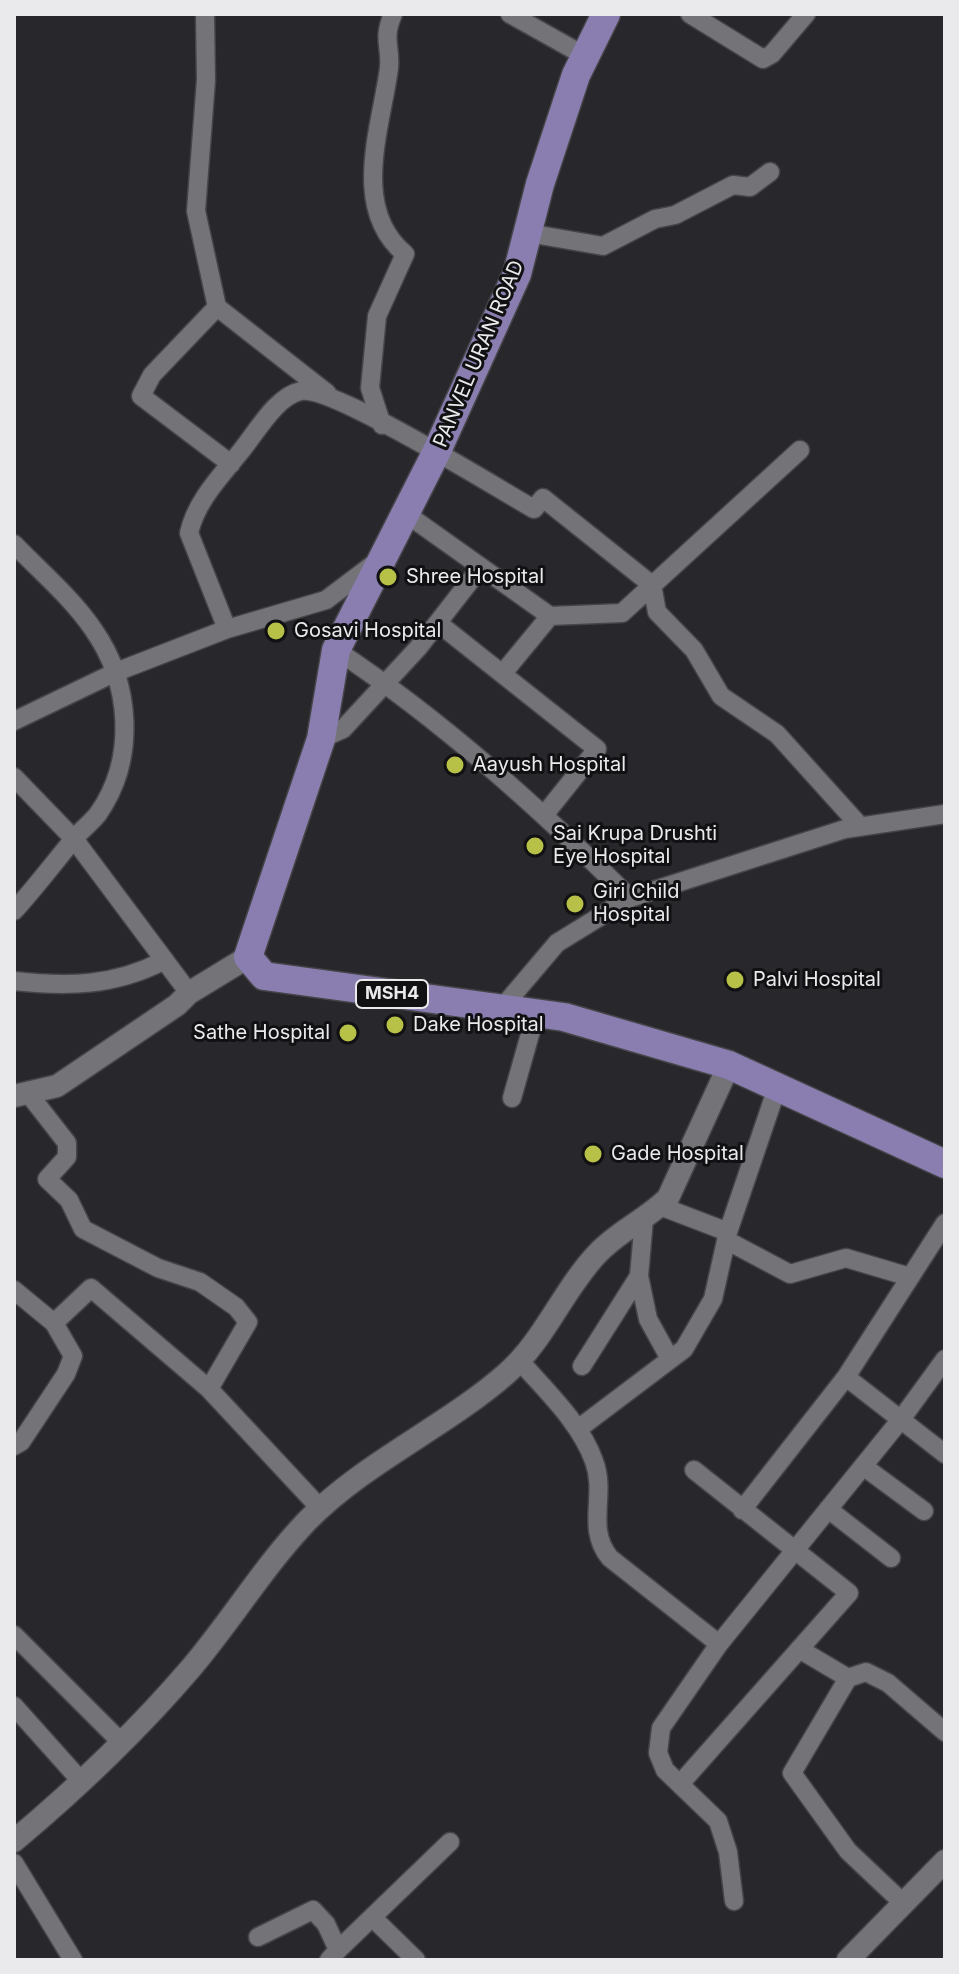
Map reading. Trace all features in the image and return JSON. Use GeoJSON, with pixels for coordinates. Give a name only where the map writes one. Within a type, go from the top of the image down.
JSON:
{"type":"FeatureCollection","features":[{"type":"Feature","properties":{"kind":"main road","name":"PANVEL URAN ROAD"},"geometry":{"type":"LineString","coordinates":[[248,957],[321,739],[336,650],[388,553],[517,274],[576,75],[606,14]]}},
{"type":"Feature","properties":{"kind":"main road","name":"MSH4"},"geometry":{"type":"LineString","coordinates":[[248,957],[264,976],[564,1017],[729,1065],[945,1164]]}},
{"type":"Feature","properties":{"kind":"street"},"geometry":{"type":"LineString","coordinates":[[205,14],[206,80],[196,211],[217,307],[336,401]]}},
{"type":"Feature","properties":{"kind":"street"},"geometry":{"type":"LineString","coordinates":[[382,425],[370,388],[377,316],[405,254],[389,241],[378,218],[374,179],[375,133],[389,63],[384,40],[393,14]]}},
{"type":"Feature","properties":{"kind":"street"},"geometry":{"type":"LineString","coordinates":[[510,14],[585,56]]}},
{"type":"Feature","properties":{"kind":"street"},"geometry":{"type":"LineString","coordinates":[[690,14],[763,59],[772,54],[806,14]]}},
{"type":"Feature","properties":{"kind":"street"},"geometry":{"type":"LineString","coordinates":[[528,233],[603,246],[655,219],[675,215],[733,185],[750,187],[770,172]]}},
{"type":"Feature","properties":{"kind":"street"},"geometry":{"type":"LineString","coordinates":[[217,307],[152,375],[141,396],[231,464]]}},
{"type":"Feature","properties":{"kind":"street"},"geometry":{"type":"LineString","coordinates":[[227,629],[189,533],[193,518],[270,414],[292,395],[304,390],[358,408],[382,425],[534,509],[543,498],[652,585],[657,612],[694,650],[721,696],[777,734],[860,826]]}},
{"type":"Feature","properties":{"kind":"street"},"geometry":{"type":"LineString","coordinates":[[405,513],[550,616],[622,613],[800,450]]}},
{"type":"Feature","properties":{"kind":"street"},"geometry":{"type":"LineString","coordinates":[[14,544],[93,628],[116,672],[126,714],[126,736],[111,789],[98,814],[17,903]]}},
{"type":"Feature","properties":{"kind":"street"},"geometry":{"type":"LineString","coordinates":[[14,721],[116,672],[227,629],[326,600],[388,553]]}},
{"type":"Feature","properties":{"kind":"street"},"geometry":{"type":"LineString","coordinates":[[321,739],[343,729],[438,623],[481,567]]}},
{"type":"Feature","properties":{"kind":"street"},"geometry":{"type":"LineString","coordinates":[[503,673],[550,616]]}},
{"type":"Feature","properties":{"kind":"street"},"geometry":{"type":"LineString","coordinates":[[438,623],[597,749],[545,814]]}},
{"type":"Feature","properties":{"kind":"street"},"geometry":{"type":"LineString","coordinates":[[336,650],[385,683],[545,814],[630,898]]}},
{"type":"Feature","properties":{"kind":"street"},"geometry":{"type":"LineString","coordinates":[[14,777],[74,839],[189,993]]}},
{"type":"Feature","properties":{"kind":"street"},"geometry":{"type":"LineString","coordinates":[[501,1009],[557,943],[630,898],[860,826],[945,814]]}},
{"type":"Feature","properties":{"kind":"street"},"geometry":{"type":"LineString","coordinates":[[209,1389],[248,1322],[236,1307],[200,1282],[158,1268],[83,1229],[69,1200],[47,1179],[67,1157],[67,1143],[21,1095],[57,1086],[177,1005],[189,993],[248,957]]}},
{"type":"Feature","properties":{"kind":"street"},"geometry":{"type":"LineString","coordinates":[[14,981],[101,984],[139,973],[163,961]]}},
{"type":"Feature","properties":{"kind":"street"},"geometry":{"type":"LineString","coordinates":[[512,1098],[536,1013]]}},
{"type":"Feature","properties":{"kind":"street"},"geometry":{"type":"LineString","coordinates":[[14,1841],[81,1781],[190,1669],[307,1521],[347,1487],[473,1400],[519,1360],[596,1255],[621,1232],[652,1212],[680,1175],[729,1065]]}},
{"type":"Feature","properties":{"kind":"street"},"geometry":{"type":"LineString","coordinates":[[578,1429],[684,1349],[713,1299],[727,1236],[777,1088]]}},
{"type":"Feature","properties":{"kind":"street"},"geometry":{"type":"LineString","coordinates":[[652,1212],[727,1236],[790,1274],[846,1258],[910,1277]]}},
{"type":"Feature","properties":{"kind":"street"},"geometry":{"type":"LineString","coordinates":[[582,1366],[639,1276],[652,1212]]}},
{"type":"Feature","properties":{"kind":"street"},"geometry":{"type":"LineString","coordinates":[[742,1510],[846,1377],[945,1223]]}},
{"type":"Feature","properties":{"kind":"street"},"geometry":{"type":"LineString","coordinates":[[639,1276],[648,1319],[670,1359]]}},
{"type":"Feature","properties":{"kind":"street"},"geometry":{"type":"LineString","coordinates":[[54,1323],[91,1288],[209,1389],[321,1509]]}},
{"type":"Feature","properties":{"kind":"street"},"geometry":{"type":"LineString","coordinates":[[14,1290],[54,1323],[73,1356],[51,1398],[21,1442],[14,1446]]}},
{"type":"Feature","properties":{"kind":"street"},"geometry":{"type":"LineString","coordinates":[[734,1901],[728,1852],[718,1821],[665,1770],[658,1753],[661,1728],[719,1644],[902,1418],[945,1359]]}},
{"type":"Feature","properties":{"kind":"street"},"geometry":{"type":"LineString","coordinates":[[519,1360],[578,1429],[596,1463],[599,1545],[610,1558],[719,1644]]}},
{"type":"Feature","properties":{"kind":"street"},"geometry":{"type":"LineString","coordinates":[[846,1377],[945,1454]]}},
{"type":"Feature","properties":{"kind":"street"},"geometry":{"type":"LineString","coordinates":[[863,1466],[924,1511]]}},
{"type":"Feature","properties":{"kind":"street"},"geometry":{"type":"LineString","coordinates":[[680,1784],[849,1593],[694,1470]]}},
{"type":"Feature","properties":{"kind":"street"},"geometry":{"type":"LineString","coordinates":[[828,1509],[891,1558]]}},
{"type":"Feature","properties":{"kind":"street"},"geometry":{"type":"LineString","coordinates":[[14,1635],[120,1741]]}},
{"type":"Feature","properties":{"kind":"street"},"geometry":{"type":"LineString","coordinates":[[799,1649],[848,1678]]}},
{"type":"Feature","properties":{"kind":"street"},"geometry":{"type":"LineString","coordinates":[[903,1903],[848,1851],[792,1773],[848,1678],[866,1672],[888,1683],[945,1732]]}},
{"type":"Feature","properties":{"kind":"street"},"geometry":{"type":"LineString","coordinates":[[14,1706],[81,1781]]}},
{"type":"Feature","properties":{"kind":"street"},"geometry":{"type":"LineString","coordinates":[[333,1955],[450,1842]]}},
{"type":"Feature","properties":{"kind":"street"},"geometry":{"type":"LineString","coordinates":[[848,1960],[945,1861]]}},
{"type":"Feature","properties":{"kind":"street"},"geometry":{"type":"LineString","coordinates":[[14,1863],[73,1960]]}},
{"type":"Feature","properties":{"kind":"street"},"geometry":{"type":"LineString","coordinates":[[258,1937],[313,1910],[326,1924],[333,1955]]}},
{"type":"Feature","properties":{"kind":"street"},"geometry":{"type":"LineString","coordinates":[[372,1917],[416,1960]]}},
{"type":"Feature","properties":{"kind":"place","name":"Shree Hospital"},"geometry":{"type":"Point","coordinates":[388,577]}},
{"type":"Feature","properties":{"kind":"place","name":"Gosavi Hospital"},"geometry":{"type":"Point","coordinates":[276,631]}},
{"type":"Feature","properties":{"kind":"place","name":"Aayush Hospital"},"geometry":{"type":"Point","coordinates":[455,765]}},
{"type":"Feature","properties":{"kind":"place","name":"Sai Krupa Drushti Eye Hospital"},"geometry":{"type":"Point","coordinates":[535,846]}},
{"type":"Feature","properties":{"kind":"place","name":"Giri Child Hospital"},"geometry":{"type":"Point","coordinates":[575,904]}},
{"type":"Feature","properties":{"kind":"place","name":"Palvi Hospital"},"geometry":{"type":"Point","coordinates":[735,980]}},
{"type":"Feature","properties":{"kind":"place","name":"Dake Hospital"},"geometry":{"type":"Point","coordinates":[395,1025]}},
{"type":"Feature","properties":{"kind":"place","name":"Sathe Hospital"},"geometry":{"type":"Point","coordinates":[348,1033]}},
{"type":"Feature","properties":{"kind":"place","name":"Gade Hospital"},"geometry":{"type":"Point","coordinates":[593,1154]}}]}
